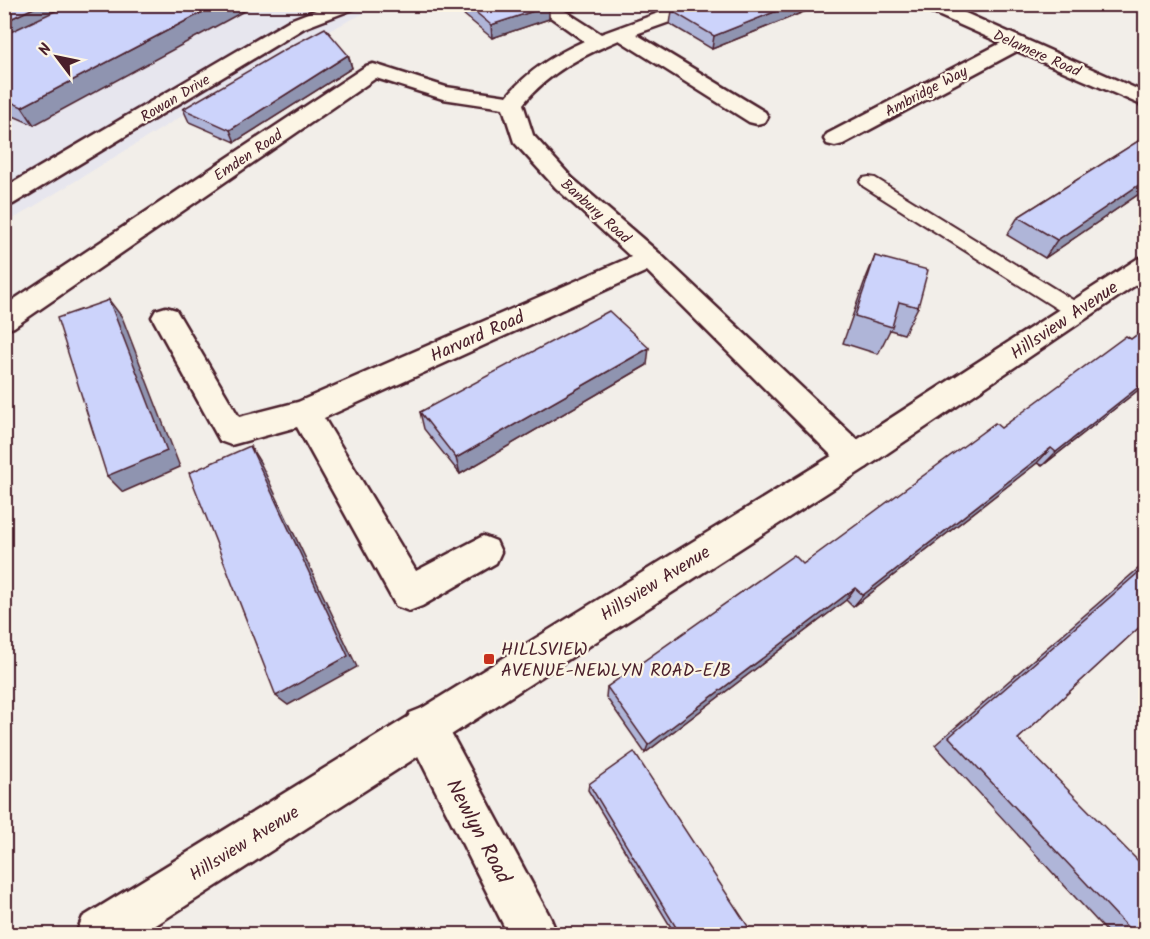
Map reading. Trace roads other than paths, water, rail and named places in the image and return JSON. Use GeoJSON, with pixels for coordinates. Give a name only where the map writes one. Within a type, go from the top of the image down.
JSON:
{"type":"FeatureCollection","features":[{"type":"Feature","properties":{"kind":"street","name":"Rowan Drive"},"geometry":{"type":"LineString","coordinates":[[4,199],[297,24],[349,4]]}},
{"type":"Feature","properties":{"kind":"street"},"geometry":{"type":"LineString","coordinates":[[541,4],[611,38],[757,117]]}},
{"type":"Feature","properties":{"kind":"street"},"geometry":{"type":"LineString","coordinates":[[512,103],[534,78],[566,58],[611,38],[702,4]]}},
{"type":"Feature","properties":{"kind":"street","name":"Delamere Road"},"geometry":{"type":"LineString","coordinates":[[929,4],[1146,101]]}},
{"type":"Feature","properties":{"kind":"street","name":"Ambridge Way"},"geometry":{"type":"LineString","coordinates":[[835,139],[1017,44]]}},
{"type":"Feature","properties":{"kind":"street","name":"Emden Road"},"geometry":{"type":"LineString","coordinates":[[4,320],[373,70],[443,93],[512,103]]}},
{"type":"Feature","properties":{"kind":"street","name":"Banbury Road"},"geometry":{"type":"LineString","coordinates":[[512,103],[522,137],[564,183],[650,259],[855,458]]}},
{"type":"Feature","properties":{"kind":"street","name":"Harvard Road"},"geometry":{"type":"LineString","coordinates":[[166,317],[231,432],[305,413],[650,259]]}},
{"type":"Feature","properties":{"kind":"street","name":"Hillsview Avenue"},"geometry":{"type":"LineString","coordinates":[[100,934],[855,458],[1146,265]]}},
{"type":"Feature","properties":{"kind":"street"},"geometry":{"type":"LineString","coordinates":[[305,413],[409,594],[483,552]]}},
{"type":"Feature","properties":{"kind":"street","name":"Newlyn Road"},"geometry":{"type":"LineString","coordinates":[[425,728],[533,934]]}},
{"type":"Feature","properties":{"kind":"lane"},"geometry":{"type":"LineString","coordinates":[[868,182],[1077,312]]}},
{"type":"Feature","properties":{"kind":"place","name":"HILLSVIEW AVENUE-NEWLYN ROAD-E/B"},"geometry":{"type":"Point","coordinates":[489,659]}}]}
